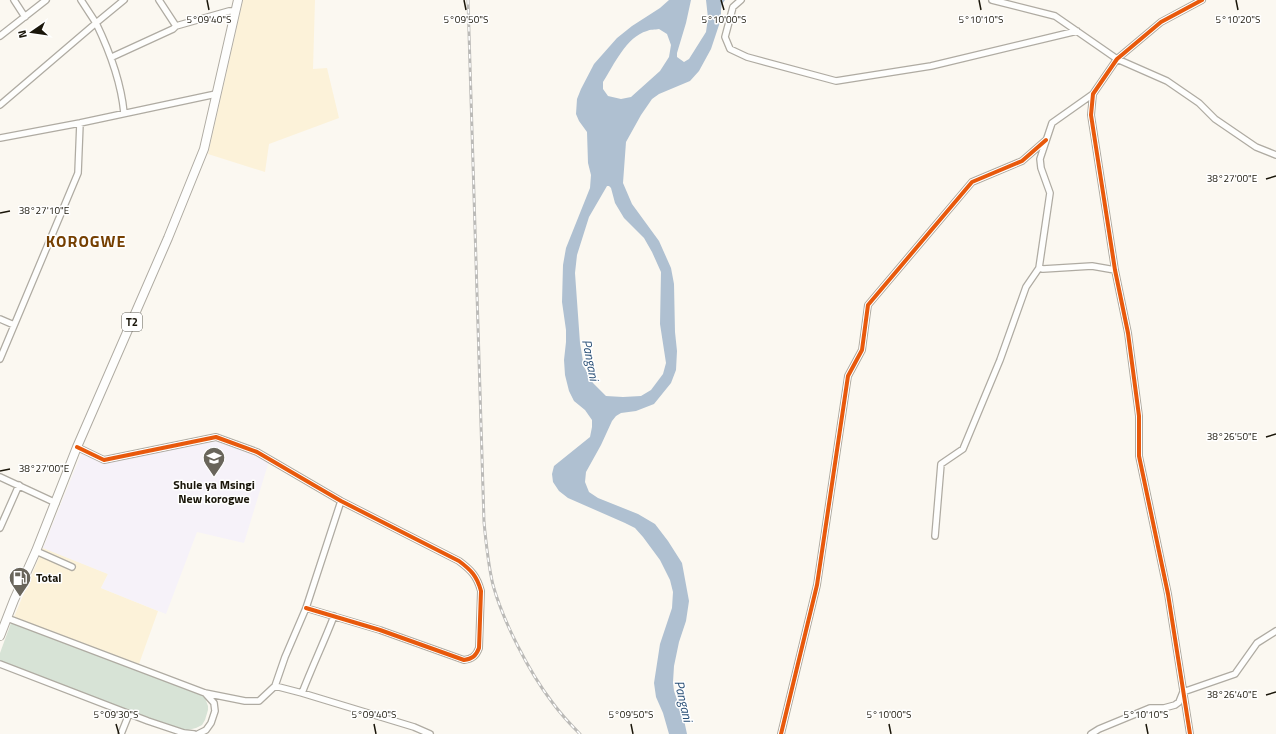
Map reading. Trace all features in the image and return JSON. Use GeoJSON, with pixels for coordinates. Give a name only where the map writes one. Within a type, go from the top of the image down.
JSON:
{"type":"FeatureCollection","features":[{"type":"Feature","properties":{"kind":"highway","name":"T2"},"geometry":{"type":"LineString","coordinates":[[0,636],[56,503],[77,447],[168,238],[204,149],[238,0]]}},
{"type":"Feature","properties":{"kind":"street"},"geometry":{"type":"LineString","coordinates":[[14,0],[25,17]]}},
{"type":"Feature","properties":{"kind":"street"},"geometry":{"type":"LineString","coordinates":[[0,36],[46,0]]}},
{"type":"Feature","properties":{"kind":"street"},"geometry":{"type":"LineString","coordinates":[[81,0],[96,23],[112,57],[123,101],[124,113]]}},
{"type":"Feature","properties":{"kind":"street"},"geometry":{"type":"LineString","coordinates":[[0,105],[124,0]]}},
{"type":"Feature","properties":{"kind":"street"},"geometry":{"type":"LineString","coordinates":[[159,0],[176,26]]}},
{"type":"Feature","properties":{"kind":"street"},"geometry":{"type":"LineString","coordinates":[[741,0],[733,7],[725,37],[730,49],[747,57],[836,81],[931,66],[1077,31]]}},
{"type":"Feature","properties":{"kind":"street"},"geometry":{"type":"LineString","coordinates":[[992,0],[1055,16],[1117,59],[1167,81],[1199,103],[1215,119],[1256,147],[1276,155]]}},
{"type":"Feature","properties":{"kind":"street"},"geometry":{"type":"LineString","coordinates":[[935,536],[941,464],[963,449],[1000,360],[1026,287],[1039,268],[1050,193],[1041,168],[1040,159],[1052,123],[1093,94],[1117,59],[1161,22],[1202,0]]}},
{"type":"Feature","properties":{"kind":"street"},"geometry":{"type":"LineString","coordinates":[[112,57],[173,29],[176,26],[229,11],[235,11]]}},
{"type":"Feature","properties":{"kind":"street"},"geometry":{"type":"LineString","coordinates":[[0,138],[80,123],[216,94]]}},
{"type":"Feature","properties":{"kind":"street"},"geometry":{"type":"LineString","coordinates":[[1093,94],[1091,115],[1115,270],[1128,333],[1139,416],[1139,456],[1168,594],[1190,734]]}},
{"type":"Feature","properties":{"kind":"street"},"geometry":{"type":"LineString","coordinates":[[0,358],[78,173],[80,123]]}},
{"type":"Feature","properties":{"kind":"street"},"geometry":{"type":"LineString","coordinates":[[781,734],[817,585],[848,376],[862,350],[868,305],[972,182],[1022,161],[1046,140]]}},
{"type":"Feature","properties":{"kind":"street"},"geometry":{"type":"LineString","coordinates":[[1039,268],[1092,266],[1115,270]]}},
{"type":"Feature","properties":{"kind":"street"},"geometry":{"type":"LineString","coordinates":[[0,319],[14,325]]}},
{"type":"Feature","properties":{"kind":"street"},"geometry":{"type":"LineString","coordinates":[[77,447],[104,460],[216,437],[257,452],[341,501],[459,561],[472,570],[479,582],[481,591],[479,648],[477,654],[464,660],[380,630],[306,608]]}},
{"type":"Feature","properties":{"kind":"street"},"geometry":{"type":"LineString","coordinates":[[0,477],[56,503]]}},
{"type":"Feature","properties":{"kind":"street"},"geometry":{"type":"LineString","coordinates":[[0,528],[18,485]]}},
{"type":"Feature","properties":{"kind":"street"},"geometry":{"type":"LineString","coordinates":[[7,618],[205,693],[245,702],[259,700],[275,686],[285,657],[306,608],[341,501]]}},
{"type":"Feature","properties":{"kind":"street"},"geometry":{"type":"LineString","coordinates":[[36,551],[72,566]]}},
{"type":"Feature","properties":{"kind":"street"},"geometry":{"type":"LineString","coordinates":[[302,693],[334,616]]}},
{"type":"Feature","properties":{"kind":"street"},"geometry":{"type":"LineString","coordinates":[[1091,734],[1099,729],[1150,708],[1164,708],[1175,705],[1179,702],[1183,692],[1235,674],[1257,643],[1276,631]]}},
{"type":"Feature","properties":{"kind":"street"},"geometry":{"type":"LineString","coordinates":[[0,664],[184,734],[194,734]]}},
{"type":"Feature","properties":{"kind":"street"},"geometry":{"type":"LineString","coordinates":[[275,686],[302,693],[430,734]]}},
{"type":"Feature","properties":{"kind":"street"},"geometry":{"type":"LineString","coordinates":[[198,734],[206,730],[211,723],[215,711],[214,703],[205,693]]}},
{"type":"Feature","properties":{"kind":"street"},"geometry":{"type":"LineString","coordinates":[[121,734],[129,714]]}},
{"type":"Feature","properties":{"kind":"shaded area"},"geometry":{"type":"Polygon","coordinates":[[[243,0],[315,0],[313,69],[327,68],[339,118],[269,144],[265,172],[208,154],[243,0]]]}},
{"type":"Feature","properties":{"kind":"shaded area"},"geometry":{"type":"Polygon","coordinates":[[[216,439],[256,454],[269,461],[244,543],[197,532],[166,614],[101,588],[108,574],[43,548],[82,452],[104,462],[216,439]]]}},
{"type":"Feature","properties":{"kind":"shaded area"},"geometry":{"type":"Polygon","coordinates":[[[43,548],[108,574],[101,588],[158,611],[139,664],[14,617],[43,548]]]}},
{"type":"Feature","properties":{"kind":"green space"},"geometry":{"type":"Polygon","coordinates":[[[11,623],[204,695],[208,706],[205,720],[202,725],[184,731],[149,719],[0,661],[0,653],[11,623]]]}},
{"type":"Feature","properties":{"kind":"water"},"geometry":{"type":"Polygon","coordinates":[[[669,0],[691,0],[677,53],[677,57],[684,62],[689,59],[706,32],[708,18],[706,0],[725,0],[722,4],[721,19],[711,49],[699,71],[690,81],[659,94],[652,99],[626,142],[623,183],[632,204],[659,241],[671,268],[674,284],[677,351],[676,370],[671,383],[654,404],[636,411],[621,413],[616,416],[586,472],[585,482],[589,492],[598,498],[638,514],[655,524],[682,563],[689,601],[686,621],[679,642],[674,666],[673,682],[674,691],[687,734],[669,734],[663,713],[656,697],[654,683],[660,644],[672,608],[673,592],[670,580],[660,560],[635,528],[568,498],[559,491],[553,482],[552,474],[554,466],[590,437],[592,427],[592,420],[585,410],[574,401],[569,391],[565,375],[564,360],[566,330],[562,302],[563,265],[566,248],[590,188],[591,175],[588,163],[587,132],[576,114],[577,99],[594,64],[617,38],[632,26],[660,8],[669,0]],[[659,29],[650,30],[640,34],[621,52],[603,82],[603,89],[608,96],[621,99],[631,97],[660,71],[669,57],[671,45],[667,34],[659,29]],[[607,186],[589,217],[577,255],[575,273],[580,343],[584,367],[593,383],[606,396],[641,396],[651,390],[663,374],[666,363],[660,324],[661,272],[644,238],[624,218],[615,203],[611,188],[607,186]]]}},
{"type":"Feature","properties":{"kind":"railway"},"geometry":{"type":"LineString","coordinates":[[468,0],[484,522],[488,561],[497,599],[518,646],[543,690],[580,734]]}},
{"type":"Feature","properties":{"kind":"cycle path"},"geometry":{"type":"LineString","coordinates":[[1190,734],[1168,594],[1139,456],[1139,416],[1128,333],[1115,270],[1091,115],[1093,94],[1117,59],[1161,22],[1202,0]]}},
{"type":"Feature","properties":{"kind":"cycle path"},"geometry":{"type":"LineString","coordinates":[[781,734],[817,585],[848,376],[862,350],[868,305],[972,182],[1022,161],[1046,140]]}},
{"type":"Feature","properties":{"kind":"cycle path"},"geometry":{"type":"LineString","coordinates":[[77,447],[104,460],[216,437],[257,452],[341,501],[459,561],[467,567],[475,577],[481,591],[479,648],[473,657],[464,660],[380,630],[306,608]]}},
{"type":"Feature","properties":{"kind":"place","name":"Shule ya Msingi New korogwe"},"geometry":{"type":"Point","coordinates":[214,478]}},
{"type":"Feature","properties":{"kind":"place","name":"Total"},"geometry":{"type":"Point","coordinates":[20,598]}},
{"type":"Feature","properties":{"kind":"district","name":"KOROGWE"},"geometry":{"type":"Point","coordinates":[86,241]}},
{"type":"Feature","properties":{"kind":"water label","name":"Pangani"},"geometry":{"type":"Point","coordinates":[591,360]}},
{"type":"Feature","properties":{"kind":"water label","name":"Pangani"},"geometry":{"type":"Point","coordinates":[684,701]}}]}
